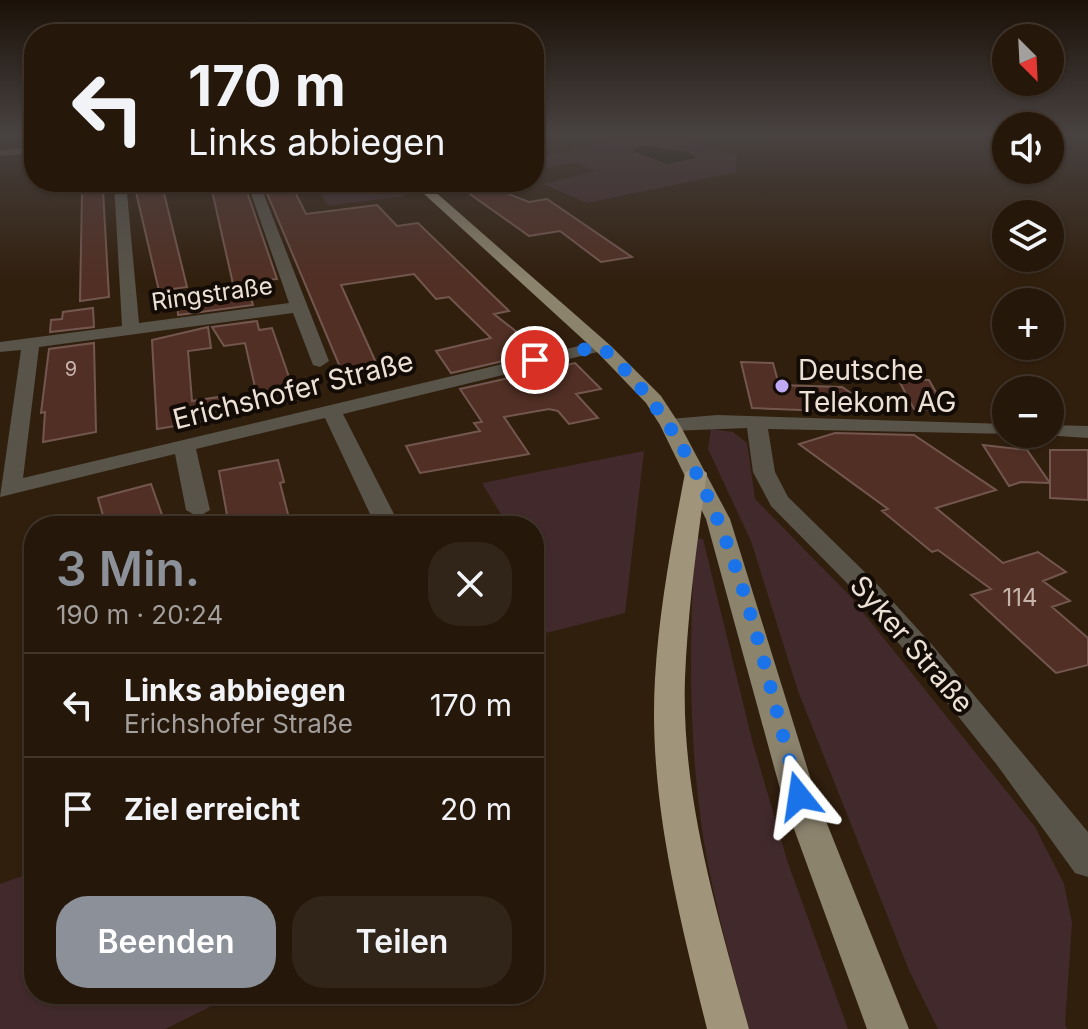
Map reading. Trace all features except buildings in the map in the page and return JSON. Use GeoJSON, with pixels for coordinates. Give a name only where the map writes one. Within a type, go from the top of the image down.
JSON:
{"type":"FeatureCollection","features":[{"type":"Feature","properties":{"kind":"highway"},"geometry":{"type":"LineString","coordinates":[[696,473],[684,541],[670,680],[673,758],[689,879],[728,1029]]}},
{"type":"Feature","properties":{"kind":"main road"},"geometry":{"type":"LineString","coordinates":[[428,192],[600,346],[654,400],[670,425],[718,519],[751,621],[799,796],[888,1029]]}},
{"type":"Feature","properties":{"kind":"street","name":"Ringstraße"},"geometry":{"type":"LineString","coordinates":[[121,192],[131,329]]}},
{"type":"Feature","properties":{"kind":"street","name":"Ringstraße"},"geometry":{"type":"LineString","coordinates":[[257,192],[320,361]]}},
{"type":"Feature","properties":{"kind":"street","name":"Ringstraße"},"geometry":{"type":"LineString","coordinates":[[0,347],[299,307]]}},
{"type":"Feature","properties":{"kind":"street"},"geometry":{"type":"LineString","coordinates":[[5,489],[31,343]]}},
{"type":"Feature","properties":{"kind":"street","name":"Erichshofer Straße"},"geometry":{"type":"LineString","coordinates":[[5,489],[600,346]]}},
{"type":"Feature","properties":{"kind":"street"},"geometry":{"type":"LineString","coordinates":[[331,410],[383,516]]}},
{"type":"Feature","properties":{"kind":"street"},"geometry":{"type":"LineString","coordinates":[[670,425],[757,422],[992,430]]}},
{"type":"Feature","properties":{"kind":"street","name":"Syker Straße"},"geometry":{"type":"LineString","coordinates":[[757,422],[769,486],[788,512],[874,597],[964,703],[1088,861]]}},
{"type":"Feature","properties":{"kind":"street"},"geometry":{"type":"LineString","coordinates":[[1064,431],[1088,432]]}},
{"type":"Feature","properties":{"kind":"street"},"geometry":{"type":"LineString","coordinates":[[184,446],[198,510]]}},
{"type":"Feature","properties":{"kind":"shaded area"},"geometry":{"type":"Polygon","coordinates":[[[547,183],[683,183],[587,203],[544,184],[547,183]]]}},
{"type":"Feature","properties":{"kind":"shaded area"},"geometry":{"type":"Polygon","coordinates":[[[320,192],[401,192],[405,196],[328,206],[320,192]]]}},
{"type":"Feature","properties":{"kind":"shaded area"},"geometry":{"type":"Polygon","coordinates":[[[711,429],[733,432],[747,443],[755,499],[849,595],[1035,827],[1064,884],[1072,923],[1067,1029],[938,1029],[909,970],[798,691],[751,541],[708,449],[711,429]]]}},
{"type":"Feature","properties":{"kind":"shaded area"},"geometry":{"type":"Polygon","coordinates":[[[644,451],[625,613],[544,633],[544,516],[502,516],[482,483],[644,451]]]}},
{"type":"Feature","properties":{"kind":"shaded area"},"geometry":{"type":"Polygon","coordinates":[[[695,538],[703,539],[752,740],[787,860],[848,1029],[749,1029],[714,895],[696,780],[691,676],[695,538]]]}},
{"type":"Feature","properties":{"kind":"shaded area"},"geometry":{"type":"Polygon","coordinates":[[[24,876],[24,1004],[216,1004],[165,1029],[0,1029],[0,884],[24,876]]]}},
{"type":"Feature","properties":{"kind":"place","name":"Deutsche Telekom AG"},"geometry":{"type":"Point","coordinates":[782,386]}},
{"type":"Feature","properties":{"kind":"route"},"geometry":{"type":"LineString","coordinates":[[535,360],[600,346],[654,400],[670,425],[718,519],[755,636],[799,796]]}}]}
